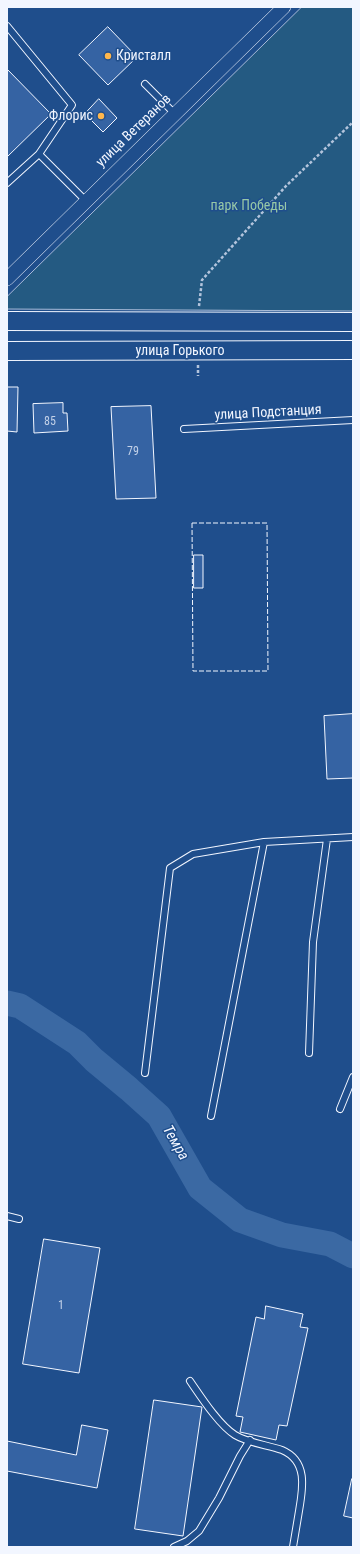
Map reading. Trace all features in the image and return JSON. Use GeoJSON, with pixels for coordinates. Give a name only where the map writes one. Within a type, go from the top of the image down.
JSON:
{"type":"FeatureCollection","features":[{"type":"Feature","properties":{"kind":"main road","name":"улица Горького"},"geometry":{"type":"LineString","coordinates":[[7,321],[353,322]]}},
{"type":"Feature","properties":{"kind":"main road","name":"улица Горького"},"geometry":{"type":"LineString","coordinates":[[7,351],[353,350]]}},
{"type":"Feature","properties":{"kind":"street","name":"улица Ветеранов"},"geometry":{"type":"LineString","coordinates":[[7,279],[284,7]]}},
{"type":"Feature","properties":{"kind":"lane"},"geometry":{"type":"LineString","coordinates":[[7,26],[72,104],[39,154],[7,183]]}},
{"type":"Feature","properties":{"kind":"lane"},"geometry":{"type":"LineString","coordinates":[[145,84],[175,114]]}},
{"type":"Feature","properties":{"kind":"lane"},"geometry":{"type":"LineString","coordinates":[[39,154],[86,201]]}},
{"type":"Feature","properties":{"kind":"lane","name":"улица Подстанция"},"geometry":{"type":"LineString","coordinates":[[184,429],[353,420]]}},
{"type":"Feature","properties":{"kind":"lane"},"geometry":{"type":"LineString","coordinates":[[144,1073],[170,868],[193,854],[264,842],[353,837]]}},
{"type":"Feature","properties":{"kind":"lane"},"geometry":{"type":"LineString","coordinates":[[309,1053],[313,942],[327,839]]}},
{"type":"Feature","properties":{"kind":"lane"},"geometry":{"type":"LineString","coordinates":[[211,1116],[264,842]]}},
{"type":"Feature","properties":{"kind":"lane"},"geometry":{"type":"LineString","coordinates":[[340,1109],[353,1077]]}},
{"type":"Feature","properties":{"kind":"lane"},"geometry":{"type":"LineString","coordinates":[[7,1216],[19,1218]]}},
{"type":"Feature","properties":{"kind":"lane"},"geometry":{"type":"LineString","coordinates":[[190,1381],[221,1422],[235,1435],[283,1451],[293,1457],[299,1465],[303,1476],[303,1488],[293,1547]]}},
{"type":"Feature","properties":{"kind":"lane"},"geometry":{"type":"LineString","coordinates":[[174,1547],[187,1541],[199,1531],[219,1498],[240,1456],[250,1440]]}},
{"type":"Feature","properties":{"kind":"path"},"geometry":{"type":"LineString","coordinates":[[198,322],[202,280],[286,186],[353,122]]}},
{"type":"Feature","properties":{"kind":"path"},"geometry":{"type":"LineString","coordinates":[[198,351],[198,376]]}},
{"type":"Feature","properties":{"kind":"green space","name":"парк Победы"},"geometry":{"type":"Polygon","coordinates":[[[302,7],[353,7],[353,311],[7,309],[7,297],[302,7]]]}},
{"type":"Feature","properties":{"kind":"building","name":"Кристалл"},"geometry":{"type":"Polygon","coordinates":[[[108,27],[137,57],[108,85],[79,55],[108,27]]]}},
{"type":"Feature","properties":{"kind":"building"},"geometry":{"type":"Polygon","coordinates":[[[7,69],[51,114],[7,157],[7,69]]]}},
{"type":"Feature","properties":{"kind":"building","name":"Флорис"},"geometry":{"type":"Polygon","coordinates":[[[99,99],[117,118],[103,132],[85,114],[99,99]]]}},
{"type":"Feature","properties":{"kind":"building"},"geometry":{"type":"Polygon","coordinates":[[[7,387],[18,387],[17,432],[7,431],[7,387]]]}},
{"type":"Feature","properties":{"kind":"building"},"geometry":{"type":"Polygon","coordinates":[[[63,403],[63,413],[67,413],[68,431],[34,433],[33,404],[63,403]]]}},
{"type":"Feature","properties":{"kind":"building"},"geometry":{"type":"Polygon","coordinates":[[[151,406],[156,498],[116,499],[111,407],[151,406]]]}},
{"type":"Feature","properties":{"kind":"building"},"geometry":{"type":"Polygon","coordinates":[[[194,555],[203,555],[203,588],[194,588],[194,555]]]}},
{"type":"Feature","properties":{"kind":"building"},"geometry":{"type":"Polygon","coordinates":[[[353,714],[353,778],[327,779],[324,716],[353,714]]]}},
{"type":"Feature","properties":{"kind":"building"},"geometry":{"type":"Polygon","coordinates":[[[44,1239],[100,1248],[79,1373],[23,1364],[44,1239]]]}},
{"type":"Feature","properties":{"kind":"building"},"geometry":{"type":"Polygon","coordinates":[[[266,1306],[303,1314],[300,1327],[308,1328],[287,1426],[279,1425],[276,1440],[240,1432],[243,1417],[236,1416],[256,1317],[264,1319],[266,1306]]]}},
{"type":"Feature","properties":{"kind":"building"},"geometry":{"type":"Polygon","coordinates":[[[154,1400],[202,1407],[183,1536],[135,1529],[154,1400]]]}},
{"type":"Feature","properties":{"kind":"building"},"geometry":{"type":"Polygon","coordinates":[[[82,1425],[108,1430],[97,1488],[7,1471],[7,1441],[76,1455],[82,1425]]]}},
{"type":"Feature","properties":{"kind":"building"},"geometry":{"type":"Polygon","coordinates":[[[352,1479],[353,1480],[353,1518],[344,1516],[352,1479]]]}},
{"type":"Feature","properties":{"kind":"waterway","name":"Темра"},"geometry":{"type":"LineString","coordinates":[[7,1003],[20,1006],[77,1043],[94,1060],[159,1116],[200,1188],[240,1220],[282,1235],[330,1244],[353,1256]]}},
{"type":"Feature","properties":{"kind":"fence"},"geometry":{"type":"LineString","coordinates":[[192,523],[267,523],[268,671],[193,671],[192,523]]}},
{"type":"Feature","properties":{"kind":"place","name":"Кристалл"},"geometry":{"type":"Point","coordinates":[108,56]}},
{"type":"Feature","properties":{"kind":"place","name":"Флорис"},"geometry":{"type":"Point","coordinates":[101,116]}}]}
